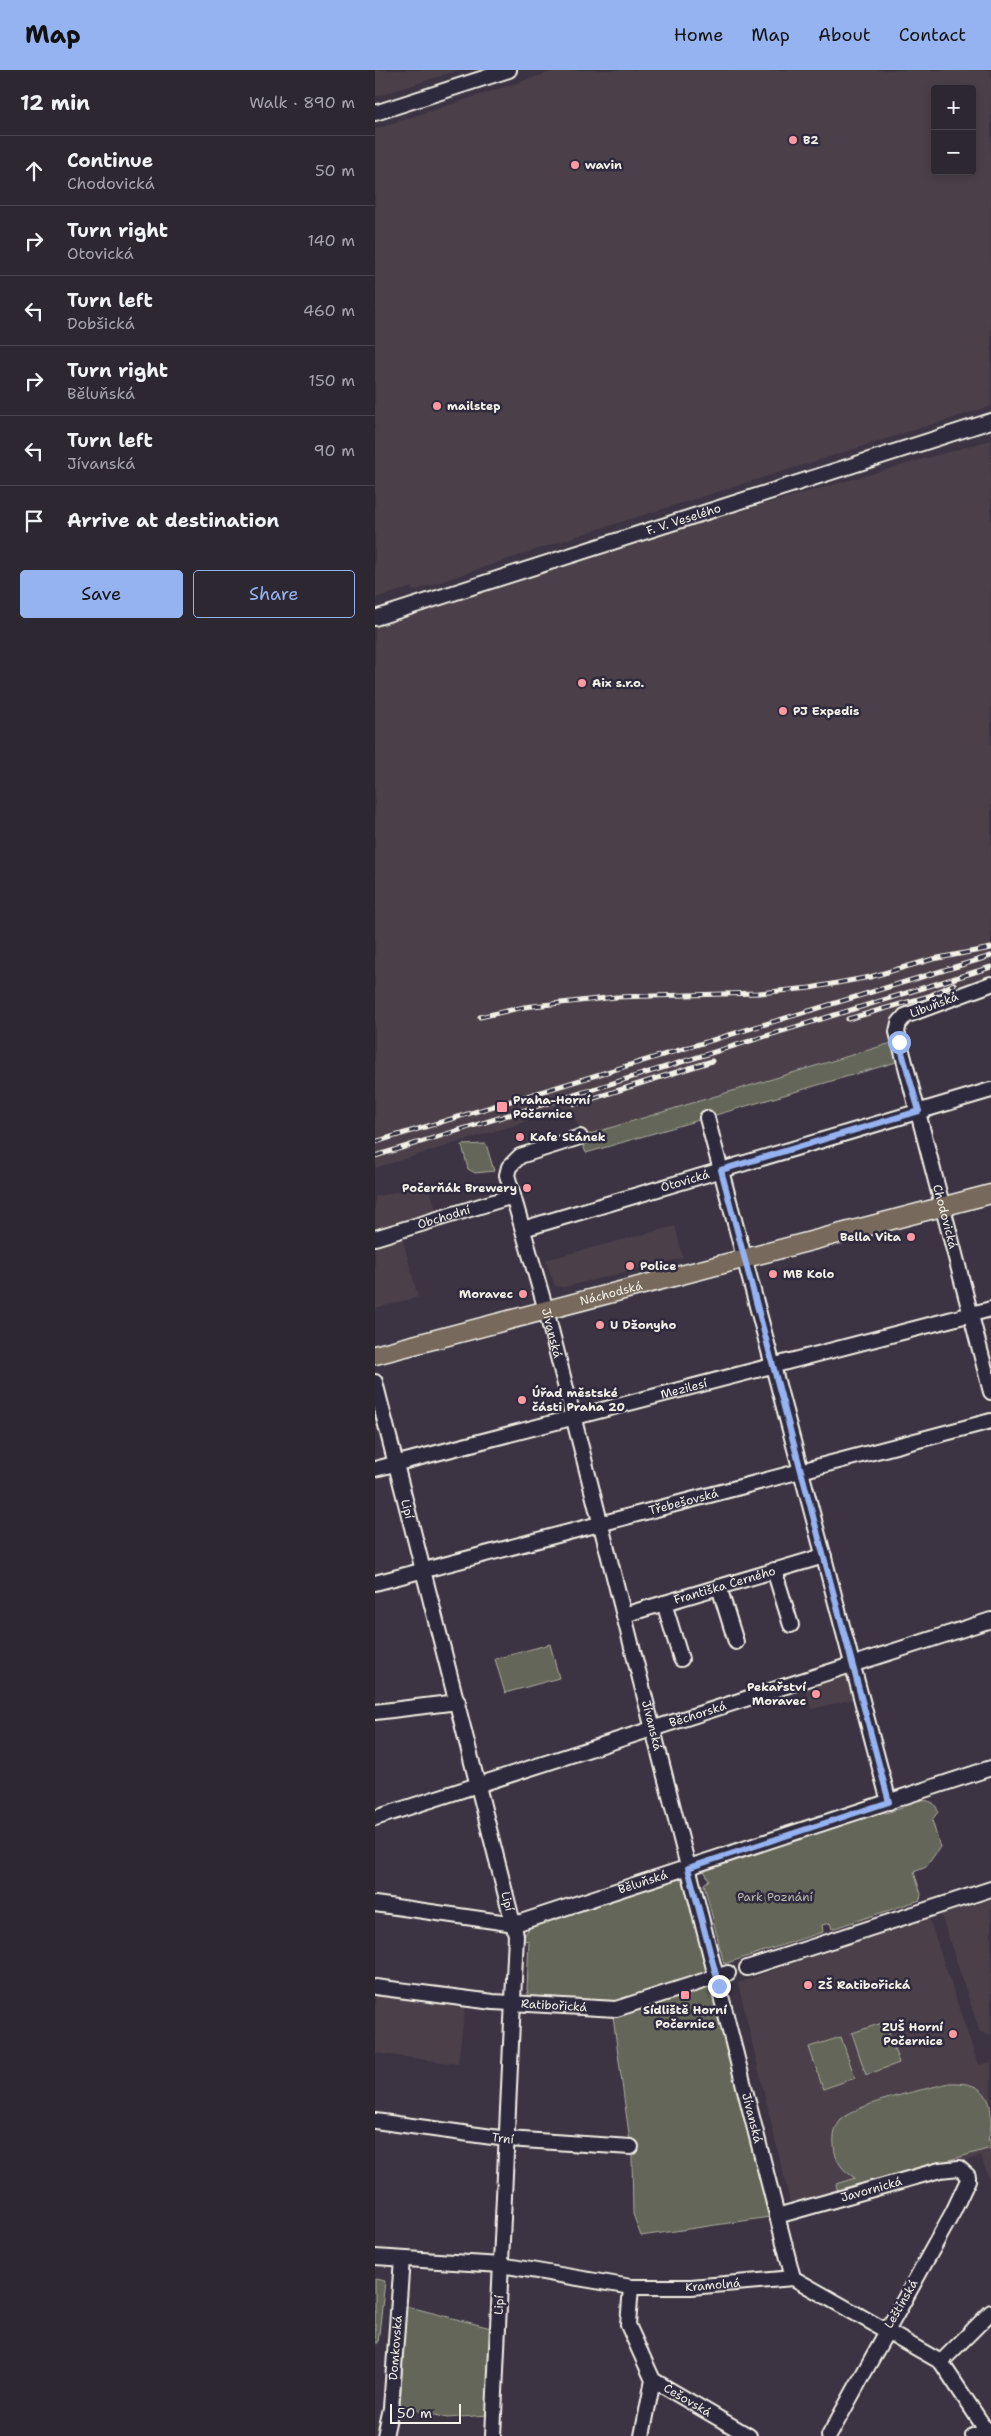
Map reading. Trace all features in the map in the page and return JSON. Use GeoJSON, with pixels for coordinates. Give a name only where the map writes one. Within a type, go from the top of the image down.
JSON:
{"type":"FeatureCollection","features":[{"type":"Feature","properties":{"kind":"main road","name":"Náchodská"},"geometry":{"type":"LineString","coordinates":[[375,1355],[991,1194]]}},
{"type":"Feature","properties":{"kind":"street"},"geometry":{"type":"LineString","coordinates":[[375,113],[509,70]]}},
{"type":"Feature","properties":{"kind":"street","name":"F. V. Veselého"},"geometry":{"type":"LineString","coordinates":[[375,618],[991,421]]}},
{"type":"Feature","properties":{"kind":"street","name":"Libuňská"},"geometry":{"type":"LineString","coordinates":[[899,1042],[897,1032],[899,1024],[905,1016],[991,984]]}},
{"type":"Feature","properties":{"kind":"street","name":"Chodovická"},"geometry":{"type":"LineString","coordinates":[[899,1042],[919,1111],[942,1207],[991,1392]]}},
{"type":"Feature","properties":{"kind":"street","name":"Otovická"},"geometry":{"type":"LineString","coordinates":[[523,1229],[991,1090]]}},
{"type":"Feature","properties":{"kind":"street"},"geometry":{"type":"LineString","coordinates":[[707,1118],[889,1802]]}},
{"type":"Feature","properties":{"kind":"street","name":"Jívanská"},"geometry":{"type":"LineString","coordinates":[[581,1137],[520,1156],[509,1167],[507,1176],[546,1310],[688,1868],[722,1975],[793,2278]]}},
{"type":"Feature","properties":{"kind":"street","name":"Obchodní"},"geometry":{"type":"LineString","coordinates":[[375,1238],[513,1196]]}},
{"type":"Feature","properties":{"kind":"street","name":"Mezilesí"},"geometry":{"type":"LineString","coordinates":[[375,1469],[573,1416],[774,1367],[991,1309]]}},
{"type":"Feature","properties":{"kind":"street","name":"Lipí"},"geometry":{"type":"LineString","coordinates":[[375,1382],[517,1935],[493,2436]]}},
{"type":"Feature","properties":{"kind":"street","name":"Třebešovská"},"geometry":{"type":"LineString","coordinates":[[375,1583],[801,1470],[991,1422]]}},
{"type":"Feature","properties":{"kind":"street","name":"Františka Černého"},"geometry":{"type":"LineString","coordinates":[[624,1615],[824,1556]]}},
{"type":"Feature","properties":{"kind":"street"},"geometry":{"type":"LineString","coordinates":[[774,1570],[791,1625]]}},
{"type":"Feature","properties":{"kind":"street"},"geometry":{"type":"LineString","coordinates":[[719,1587],[736,1642]]}},
{"type":"Feature","properties":{"kind":"street"},"geometry":{"type":"LineString","coordinates":[[664,1603],[681,1658]]}},
{"type":"Feature","properties":{"kind":"street","name":"Běchorská"},"geometry":{"type":"LineString","coordinates":[[375,1818],[991,1620]]}},
{"type":"Feature","properties":{"kind":"street"},"geometry":{"type":"LineString","coordinates":[[375,1712],[458,1702]]}},
{"type":"Feature","properties":{"kind":"street","name":"Běluňská"},"geometry":{"type":"LineString","coordinates":[[375,1904],[515,1924],[991,1768]]}},
{"type":"Feature","properties":{"kind":"street"},"geometry":{"type":"LineString","coordinates":[[747,1968],[991,1890]]}},
{"type":"Feature","properties":{"kind":"street","name":"Ratibořická"},"geometry":{"type":"LineString","coordinates":[[375,1987],[514,2004],[616,2009],[722,1975]]}},
{"type":"Feature","properties":{"kind":"street","name":"Trní"},"geometry":{"type":"LineString","coordinates":[[375,2121],[507,2139],[631,2147]]}},
{"type":"Feature","properties":{"kind":"street","name":"Javornická"},"geometry":{"type":"LineString","coordinates":[[777,2216],[940,2170],[959,2168],[965,2171]]}},
{"type":"Feature","properties":{"kind":"street","name":"Leštínská"},"geometry":{"type":"LineString","coordinates":[[829,2436],[964,2189],[968,2180],[965,2171]]}},
{"type":"Feature","properties":{"kind":"street","name":"Kramolná"},"geometry":{"type":"LineString","coordinates":[[375,2257],[501,2265],[631,2287],[691,2287],[793,2278]]}},
{"type":"Feature","properties":{"kind":"street","name":"Domkovská"},"geometry":{"type":"LineString","coordinates":[[385,2436],[391,2408],[402,2258]]}},
{"type":"Feature","properties":{"kind":"street"},"geometry":{"type":"LineString","coordinates":[[793,2278],[941,2362],[989,2432],[973,2436]]}},
{"type":"Feature","properties":{"kind":"street"},"geometry":{"type":"LineString","coordinates":[[631,2287],[628,2325],[653,2380],[642,2436]]}},
{"type":"Feature","properties":{"kind":"street"},"geometry":{"type":"LineString","coordinates":[[941,2362],[991,2312]]}},
{"type":"Feature","properties":{"kind":"street","name":"Češovská"},"geometry":{"type":"LineString","coordinates":[[653,2380],[749,2436]]}},
{"type":"Feature","properties":{"kind":"shaded area"},"geometry":{"type":"Polygon","coordinates":[[[375,70],[459,70],[375,97],[375,70]]]}},
{"type":"Feature","properties":{"kind":"shaded area"},"geometry":{"type":"Polygon","coordinates":[[[557,70],[991,70],[991,406],[583,534],[413,591],[412,587],[375,598],[375,129],[557,70]]]}},
{"type":"Feature","properties":{"kind":"shaded area"},"geometry":{"type":"Polygon","coordinates":[[[991,440],[991,976],[941,996],[890,1020],[895,1042],[583,1136],[570,1108],[375,1168],[375,627],[712,519],[991,440]]]}},
{"type":"Feature","properties":{"kind":"shaded area"},"geometry":{"type":"Polygon","coordinates":[[[428,1184],[437,1213],[397,1226],[404,1244],[418,1297],[375,1308],[375,1197],[428,1184]]]}},
{"type":"Feature","properties":{"kind":"shaded area"},"geometry":{"type":"Polygon","coordinates":[[[675,1226],[683,1258],[564,1287],[555,1286],[545,1260],[675,1226]]]}},
{"type":"Feature","properties":{"kind":"shaded area"},"geometry":{"type":"Polygon","coordinates":[[[846,1672],[854,1699],[812,1709],[804,1686],[846,1672]]]}},
{"type":"Feature","properties":{"kind":"shaded area"},"geometry":{"type":"Polygon","coordinates":[[[991,1897],[990,2035],[980,2032],[940,1912],[991,1897]]]}},
{"type":"Feature","properties":{"kind":"shaded area"},"geometry":{"type":"Polygon","coordinates":[[[928,1915],[978,2065],[991,2062],[991,2185],[981,2156],[791,2206],[738,1983],[928,1915]]]}},
{"type":"Feature","properties":{"kind":"shaded area"},"geometry":{"type":"Polygon","coordinates":[[[375,1995],[465,2007],[458,2064],[375,2053],[375,1995]]]}},
{"type":"Feature","properties":{"kind":"green space"},"geometry":{"type":"Polygon","coordinates":[[[895,1042],[900,1061],[586,1153],[580,1137],[583,1136],[895,1042]]]}},
{"type":"Feature","properties":{"kind":"green space"},"geometry":{"type":"Polygon","coordinates":[[[486,1144],[494,1171],[475,1173],[468,1169],[462,1145],[486,1144]]]}},
{"type":"Feature","properties":{"kind":"green space"},"geometry":{"type":"Polygon","coordinates":[[[550,1644],[559,1678],[505,1693],[495,1659],[550,1644]]]}},
{"type":"Feature","properties":{"kind":"green space","name":"Park Poznání"},"geometry":{"type":"Polygon","coordinates":[[[920,1799],[932,1802],[937,1808],[938,1812],[932,1820],[940,1847],[926,1867],[914,1872],[921,1894],[920,1900],[832,1929],[830,1923],[822,1925],[823,1932],[724,1964],[704,1884],[709,1880],[704,1870],[883,1812],[886,1813],[902,1808],[902,1804],[920,1799]]]}},
{"type":"Feature","properties":{"kind":"green space"},"geometry":{"type":"Polygon","coordinates":[[[678,1879],[687,1882],[709,1971],[707,1975],[611,2006],[529,1998],[527,1989],[529,1941],[522,1940],[522,1936],[530,1927],[678,1879]]]}},
{"type":"Feature","properties":{"kind":"green space"},"geometry":{"type":"Polygon","coordinates":[[[706,1989],[712,1992],[770,2217],[641,2236],[633,2214],[632,2156],[613,2017],[706,1989]]]}},
{"type":"Feature","properties":{"kind":"green space"},"geometry":{"type":"Polygon","coordinates":[[[885,2022],[899,2063],[866,2075],[852,2033],[885,2022]]]}},
{"type":"Feature","properties":{"kind":"green space"},"geometry":{"type":"Polygon","coordinates":[[[841,2037],[855,2078],[823,2089],[809,2047],[841,2037]]]}},
{"type":"Feature","properties":{"kind":"green space"},"geometry":{"type":"Polygon","coordinates":[[[949,2083],[973,2086],[979,2089],[988,2100],[991,2126],[988,2140],[991,2140],[991,2148],[838,2192],[836,2184],[855,2178],[846,2172],[836,2156],[834,2135],[841,2120],[876,2102],[949,2083]]]}},
{"type":"Feature","properties":{"kind":"green space"},"geometry":{"type":"Polygon","coordinates":[[[375,2279],[385,2281],[378,2343],[375,2343],[375,2279]]]}},
{"type":"Feature","properties":{"kind":"green space"},"geometry":{"type":"Polygon","coordinates":[[[406,2306],[491,2328],[488,2415],[447,2418],[400,2406],[406,2306]]]}},
{"type":"Feature","properties":{"kind":"railway"},"geometry":{"type":"LineString","coordinates":[[480,1017],[524,1007],[616,997],[759,993],[810,988],[870,977],[933,959],[991,948]]}},
{"type":"Feature","properties":{"kind":"railway"},"geometry":{"type":"LineString","coordinates":[[375,1142],[991,956]]}},
{"type":"Feature","properties":{"kind":"railway"},"geometry":{"type":"LineString","coordinates":[[375,1156],[991,967]]}},
{"type":"Feature","properties":{"kind":"railway"},"geometry":{"type":"LineString","coordinates":[[848,1019],[929,996],[954,984]]}},
{"type":"Feature","properties":{"kind":"railway"},"geometry":{"type":"LineString","coordinates":[[575,1104],[712,1061]]}},
{"type":"Feature","properties":{"kind":"place","name":"B2"},"geometry":{"type":"Point","coordinates":[793,140]}},
{"type":"Feature","properties":{"kind":"place","name":"wavin"},"geometry":{"type":"Point","coordinates":[575,165]}},
{"type":"Feature","properties":{"kind":"place","name":"mailstep"},"geometry":{"type":"Point","coordinates":[437,406]}},
{"type":"Feature","properties":{"kind":"place","name":"Aix s.r.o."},"geometry":{"type":"Point","coordinates":[582,683]}},
{"type":"Feature","properties":{"kind":"place","name":"PJ Expedis"},"geometry":{"type":"Point","coordinates":[783,711]}},
{"type":"Feature","properties":{"kind":"place","name":"Praha-Horní Počernice"},"geometry":{"type":"Point","coordinates":[502,1107]}},
{"type":"Feature","properties":{"kind":"place","name":"Kafe Stánek"},"geometry":{"type":"Point","coordinates":[520,1137]}},
{"type":"Feature","properties":{"kind":"place","name":"Počerňák Brewery"},"geometry":{"type":"Point","coordinates":[527,1188]}},
{"type":"Feature","properties":{"kind":"place","name":"Bella Vita"},"geometry":{"type":"Point","coordinates":[911,1237]}},
{"type":"Feature","properties":{"kind":"place","name":"Police"},"geometry":{"type":"Point","coordinates":[630,1266]}},
{"type":"Feature","properties":{"kind":"place","name":"MB Kolo"},"geometry":{"type":"Point","coordinates":[773,1274]}},
{"type":"Feature","properties":{"kind":"place","name":"Moravec"},"geometry":{"type":"Point","coordinates":[523,1294]}},
{"type":"Feature","properties":{"kind":"place","name":"U Džonyho"},"geometry":{"type":"Point","coordinates":[600,1325]}},
{"type":"Feature","properties":{"kind":"place","name":"Úřad městské části Praha 20"},"geometry":{"type":"Point","coordinates":[522,1400]}},
{"type":"Feature","properties":{"kind":"place","name":"Pekařství Moravec"},"geometry":{"type":"Point","coordinates":[816,1694]}},
{"type":"Feature","properties":{"kind":"place","name":"ZŠ Ratibořická"},"geometry":{"type":"Point","coordinates":[808,1985]}},
{"type":"Feature","properties":{"kind":"place","name":"Sídliště Horní Počernice"},"geometry":{"type":"Point","coordinates":[685,1995]}},
{"type":"Feature","properties":{"kind":"place","name":"ZUŠ Horní Počernice"},"geometry":{"type":"Point","coordinates":[953,2034]}},
{"type":"Feature","properties":{"kind":"route"},"geometry":{"type":"LineString","coordinates":[[719,1986],[688,1868],[889,1802],[721,1170],[919,1111],[899,1042]]}}]}
